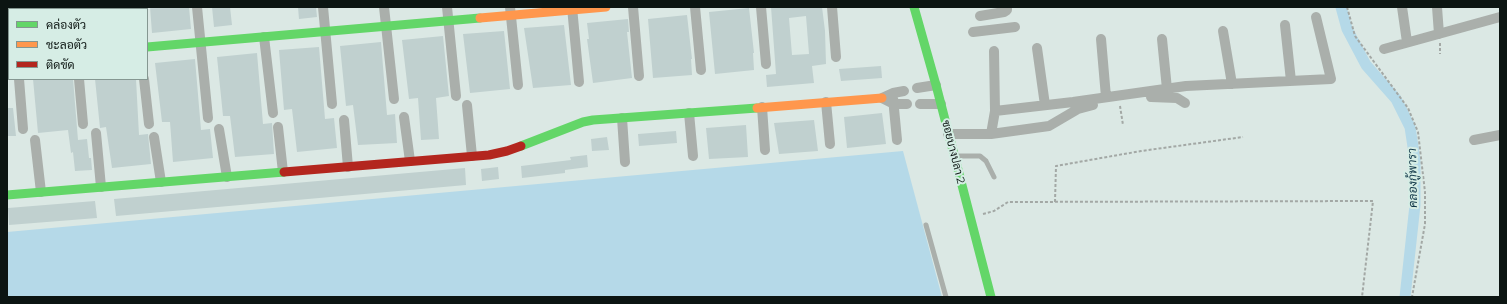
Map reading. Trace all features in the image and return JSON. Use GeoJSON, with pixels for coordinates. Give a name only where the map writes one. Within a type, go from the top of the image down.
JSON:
{"type":"FeatureCollection","features":[{"type":"Feature","properties":{"kind":"street"},"geometry":{"type":"LineString","coordinates":[[197,7],[208,118]]}},
{"type":"Feature","properties":{"kind":"street"},"geometry":{"type":"LineString","coordinates":[[323,7],[332,104]]}},
{"type":"Feature","properties":{"kind":"street"},"geometry":{"type":"LineString","coordinates":[[384,7],[394,99]]}},
{"type":"Feature","properties":{"kind":"street"},"geometry":{"type":"LineString","coordinates":[[448,7],[456,96]]}},
{"type":"Feature","properties":{"kind":"street"},"geometry":{"type":"LineString","coordinates":[[148,47],[449,21],[511,11],[606,7]]}},
{"type":"Feature","properties":{"kind":"street"},"geometry":{"type":"LineString","coordinates":[[633,7],[639,76]]}},
{"type":"Feature","properties":{"kind":"street"},"geometry":{"type":"LineString","coordinates":[[695,7],[701,70]]}},
{"type":"Feature","properties":{"kind":"street"},"geometry":{"type":"LineString","coordinates":[[761,7],[766,64]]}},
{"type":"Feature","properties":{"kind":"street"},"geometry":{"type":"LineString","coordinates":[[832,7],[836,57]]}},
{"type":"Feature","properties":{"kind":"street","name":"ซอยบางปลา 2"},"geometry":{"type":"LineString","coordinates":[[914,7],[936,85],[991,297]]}},
{"type":"Feature","properties":{"kind":"street"},"geometry":{"type":"LineString","coordinates":[[980,16],[1004,12],[1007,10],[1007,7]]}},
{"type":"Feature","properties":{"kind":"street"},"geometry":{"type":"LineString","coordinates":[[1402,7],[1408,42]]}},
{"type":"Feature","properties":{"kind":"street"},"geometry":{"type":"LineString","coordinates":[[1437,7],[1440,34]]}},
{"type":"Feature","properties":{"kind":"street"},"geometry":{"type":"LineString","coordinates":[[572,8],[579,82]]}},
{"type":"Feature","properties":{"kind":"street"},"geometry":{"type":"LineString","coordinates":[[511,11],[518,85]]}},
{"type":"Feature","properties":{"kind":"street"},"geometry":{"type":"LineString","coordinates":[[992,14],[994,30]]}},
{"type":"Feature","properties":{"kind":"street"},"geometry":{"type":"LineString","coordinates":[[995,111],[1186,86],[1331,79],[1316,17]]}},
{"type":"Feature","properties":{"kind":"street"},"geometry":{"type":"LineString","coordinates":[[1384,49],[1500,17]]}},
{"type":"Feature","properties":{"kind":"street"},"geometry":{"type":"LineString","coordinates":[[1285,25],[1290,81]]}},
{"type":"Feature","properties":{"kind":"street"},"geometry":{"type":"LineString","coordinates":[[973,32],[1015,26]]}},
{"type":"Feature","properties":{"kind":"street"},"geometry":{"type":"LineString","coordinates":[[1223,31],[1232,84]]}},
{"type":"Feature","properties":{"kind":"street"},"geometry":{"type":"LineString","coordinates":[[264,37],[272,113]]}},
{"type":"Feature","properties":{"kind":"street"},"geometry":{"type":"LineString","coordinates":[[1162,39],[1167,89]]}},
{"type":"Feature","properties":{"kind":"street"},"geometry":{"type":"LineString","coordinates":[[1101,40],[1106,97]]}},
{"type":"Feature","properties":{"kind":"street"},"geometry":{"type":"LineString","coordinates":[[1037,48],[1044,105]]}},
{"type":"Feature","properties":{"kind":"street"},"geometry":{"type":"LineString","coordinates":[[991,134],[995,111],[994,51]]}},
{"type":"Feature","properties":{"kind":"street"},"geometry":{"type":"LineString","coordinates":[[19,80],[23,129]]}},
{"type":"Feature","properties":{"kind":"street"},"geometry":{"type":"LineString","coordinates":[[79,80],[83,124]]}},
{"type":"Feature","properties":{"kind":"street"},"geometry":{"type":"LineString","coordinates":[[144,80],[149,124]]}},
{"type":"Feature","properties":{"kind":"street"},"geometry":{"type":"LineString","coordinates":[[917,88],[936,85]]}},
{"type":"Feature","properties":{"kind":"street"},"geometry":{"type":"LineString","coordinates":[[7,195],[348,167],[507,152],[583,122],[882,98],[893,93],[904,91]]}},
{"type":"Feature","properties":{"kind":"street"},"geometry":{"type":"LineString","coordinates":[[893,93],[897,140]]}},
{"type":"Feature","properties":{"kind":"street"},"geometry":{"type":"LineString","coordinates":[[948,134],[991,134],[1049,126],[1078,109],[1091,105],[1158,96],[1170,96],[1185,104]]}},
{"type":"Feature","properties":{"kind":"street"},"geometry":{"type":"LineString","coordinates":[[882,98],[894,104],[907,104]]}},
{"type":"Feature","properties":{"kind":"street"},"geometry":{"type":"LineString","coordinates":[[826,102],[830,144]]}},
{"type":"Feature","properties":{"kind":"street"},"geometry":{"type":"LineString","coordinates":[[920,104],[941,104]]}},
{"type":"Feature","properties":{"kind":"street"},"geometry":{"type":"LineString","coordinates":[[467,105],[472,156]]}},
{"type":"Feature","properties":{"kind":"street"},"geometry":{"type":"LineString","coordinates":[[762,107],[765,150]]}},
{"type":"Feature","properties":{"kind":"street"},"geometry":{"type":"LineString","coordinates":[[689,113],[693,156]]}},
{"type":"Feature","properties":{"kind":"street"},"geometry":{"type":"LineString","coordinates":[[404,117],[410,161]]}},
{"type":"Feature","properties":{"kind":"street"},"geometry":{"type":"LineString","coordinates":[[622,118],[625,162]]}},
{"type":"Feature","properties":{"kind":"street"},"geometry":{"type":"LineString","coordinates":[[344,120],[348,167]]}},
{"type":"Feature","properties":{"kind":"street"},"geometry":{"type":"LineString","coordinates":[[278,127],[283,172]]}},
{"type":"Feature","properties":{"kind":"street"},"geometry":{"type":"LineString","coordinates":[[219,129],[227,177]]}},
{"type":"Feature","properties":{"kind":"street"},"geometry":{"type":"LineString","coordinates":[[96,133],[102,187]]}},
{"type":"Feature","properties":{"kind":"street"},"geometry":{"type":"LineString","coordinates":[[1474,140],[1500,135]]}},
{"type":"Feature","properties":{"kind":"street"},"geometry":{"type":"LineString","coordinates":[[154,137],[161,182]]}},
{"type":"Feature","properties":{"kind":"street"},"geometry":{"type":"LineString","coordinates":[[35,140],[41,192]]}},
{"type":"Feature","properties":{"kind":"lane"},"geometry":{"type":"LineString","coordinates":[[954,156],[980,156],[986,161],[994,177]]}},
{"type":"Feature","properties":{"kind":"lane"},"geometry":{"type":"LineString","coordinates":[[926,224],[946,297]]}},
{"type":"Feature","properties":{"kind":"path"},"geometry":{"type":"LineString","coordinates":[[1347,7],[1355,36],[1408,108],[1418,132],[1425,192],[1425,224],[1412,297]]}},
{"type":"Feature","properties":{"kind":"path"},"geometry":{"type":"LineString","coordinates":[[1119,101],[1123,125]]}},
{"type":"Feature","properties":{"kind":"path"},"geometry":{"type":"LineString","coordinates":[[1055,202],[1056,166],[1141,151],[1243,137]]}},
{"type":"Feature","properties":{"kind":"path"},"geometry":{"type":"LineString","coordinates":[[994,211],[1008,202],[1373,201],[1362,297]]}},
{"type":"Feature","properties":{"kind":"water"},"geometry":{"type":"Polygon","coordinates":[[[903,151],[942,297],[7,297],[7,232],[903,151]]]}},
{"type":"Feature","properties":{"kind":"building"},"geometry":{"type":"Polygon","coordinates":[[[150,7],[189,7],[191,29],[152,33],[150,7]]]}},
{"type":"Feature","properties":{"kind":"building"},"geometry":{"type":"Polygon","coordinates":[[[212,7],[230,7],[232,25],[214,27],[212,7]]]}},
{"type":"Feature","properties":{"kind":"building"},"geometry":{"type":"Polygon","coordinates":[[[298,7],[316,7],[317,17],[299,19],[298,7]]]}},
{"type":"Feature","properties":{"kind":"building"},"geometry":{"type":"Polygon","coordinates":[[[771,7],[822,7],[825,31],[826,64],[812,66],[814,83],[767,87],[766,75],[776,74],[771,7]],[[806,16],[789,18],[792,55],[809,54],[806,16]]]}},
{"type":"Feature","properties":{"kind":"building"},"geometry":{"type":"Polygon","coordinates":[[[749,8],[754,53],[754,70],[715,74],[709,12],[749,8]]]}},
{"type":"Feature","properties":{"kind":"building"},"geometry":{"type":"Polygon","coordinates":[[[687,15],[692,59],[692,75],[653,78],[648,19],[687,15]]]}},
{"type":"Feature","properties":{"kind":"building"},"geometry":{"type":"Polygon","coordinates":[[[628,19],[629,32],[627,32],[632,78],[593,83],[587,39],[589,39],[587,23],[628,19]]]}},
{"type":"Feature","properties":{"kind":"building"},"geometry":{"type":"Polygon","coordinates":[[[564,25],[571,85],[533,88],[524,28],[564,25]]]}},
{"type":"Feature","properties":{"kind":"building"},"geometry":{"type":"Polygon","coordinates":[[[504,31],[510,89],[470,93],[463,34],[504,31]]]}},
{"type":"Feature","properties":{"kind":"building"},"geometry":{"type":"Polygon","coordinates":[[[443,36],[449,96],[436,98],[439,139],[421,140],[418,98],[409,99],[402,40],[443,36]]]}},
{"type":"Feature","properties":{"kind":"building"},"geometry":{"type":"Polygon","coordinates":[[[381,42],[387,115],[395,114],[397,143],[358,145],[353,105],[346,106],[340,46],[381,42]]]}},
{"type":"Feature","properties":{"kind":"building"},"geometry":{"type":"Polygon","coordinates":[[[319,47],[325,119],[334,118],[337,148],[297,152],[292,109],[284,110],[279,50],[319,47]]]}},
{"type":"Feature","properties":{"kind":"building"},"geometry":{"type":"Polygon","coordinates":[[[257,53],[263,124],[272,123],[274,154],[235,157],[230,116],[223,116],[217,57],[257,53]]]}},
{"type":"Feature","properties":{"kind":"building"},"geometry":{"type":"Polygon","coordinates":[[[195,59],[201,130],[210,129],[213,158],[173,162],[170,122],[162,122],[155,63],[195,59]]]}},
{"type":"Feature","properties":{"kind":"building"},"geometry":{"type":"Polygon","coordinates":[[[881,66],[882,78],[841,81],[839,69],[881,66]]]}},
{"type":"Feature","properties":{"kind":"building"},"geometry":{"type":"Polygon","coordinates":[[[33,80],[73,80],[78,140],[87,139],[92,170],[75,171],[73,152],[71,153],[68,130],[38,133],[33,80]]]}},
{"type":"Feature","properties":{"kind":"building"},"geometry":{"type":"Polygon","coordinates":[[[95,80],[136,80],[139,135],[148,134],[151,164],[112,168],[106,127],[100,128],[95,80]]]}},
{"type":"Feature","properties":{"kind":"building"},"geometry":{"type":"Polygon","coordinates":[[[7,108],[13,108],[16,136],[7,136],[7,108]]]}},
{"type":"Feature","properties":{"kind":"building"},"geometry":{"type":"Polygon","coordinates":[[[882,113],[886,144],[847,148],[844,117],[882,113]]]}},
{"type":"Feature","properties":{"kind":"building"},"geometry":{"type":"Polygon","coordinates":[[[814,120],[818,151],[779,154],[774,123],[814,120]]]}},
{"type":"Feature","properties":{"kind":"building"},"geometry":{"type":"Polygon","coordinates":[[[746,125],[748,157],[709,159],[706,128],[746,125]]]}},
{"type":"Feature","properties":{"kind":"building"},"geometry":{"type":"Polygon","coordinates":[[[676,131],[677,143],[639,146],[638,134],[676,131]]]}},
{"type":"Feature","properties":{"kind":"building"},"geometry":{"type":"Polygon","coordinates":[[[607,137],[609,150],[592,151],[591,139],[607,137]]]}},
{"type":"Feature","properties":{"kind":"building"},"geometry":{"type":"Polygon","coordinates":[[[587,155],[588,167],[565,170],[565,173],[522,178],[521,166],[571,160],[570,157],[587,155]]]}},
{"type":"Feature","properties":{"kind":"building"},"geometry":{"type":"Polygon","coordinates":[[[498,167],[499,179],[482,181],[481,169],[498,167]]]}},
{"type":"Feature","properties":{"kind":"building"},"geometry":{"type":"Polygon","coordinates":[[[465,168],[466,185],[116,216],[114,199],[465,168]]]}},
{"type":"Feature","properties":{"kind":"building"},"geometry":{"type":"Polygon","coordinates":[[[95,201],[97,218],[9,225],[8,208],[95,201]]]}},
{"type":"Feature","properties":{"kind":"waterway","name":"คลองกู้พารา"},"geometry":{"type":"LineString","coordinates":[[1341,7],[1347,29],[1366,65],[1396,99],[1410,127],[1415,160],[1415,205],[1405,297]]}},
{"type":"Feature","properties":{"kind":"traffic: fast"},"geometry":{"type":"LineString","coordinates":[[914,7],[936,85],[991,297]]}},
{"type":"Feature","properties":{"kind":"traffic: fast"},"geometry":{"type":"LineString","coordinates":[[148,47],[480,18]]}},
{"type":"Feature","properties":{"kind":"traffic: fast"},"geometry":{"type":"LineString","coordinates":[[521,146],[583,122],[593,120],[757,108]]}},
{"type":"Feature","properties":{"kind":"traffic: fast"},"geometry":{"type":"LineString","coordinates":[[7,195],[284,172]]}},
{"type":"Feature","properties":{"kind":"traffic: slow"},"geometry":{"type":"LineString","coordinates":[[480,18],[606,7]]}},
{"type":"Feature","properties":{"kind":"traffic: slow"},"geometry":{"type":"LineString","coordinates":[[757,108],[882,98]]}},
{"type":"Feature","properties":{"kind":"traffic: jam"},"geometry":{"type":"LineString","coordinates":[[284,172],[489,155],[521,146]]}}]}
